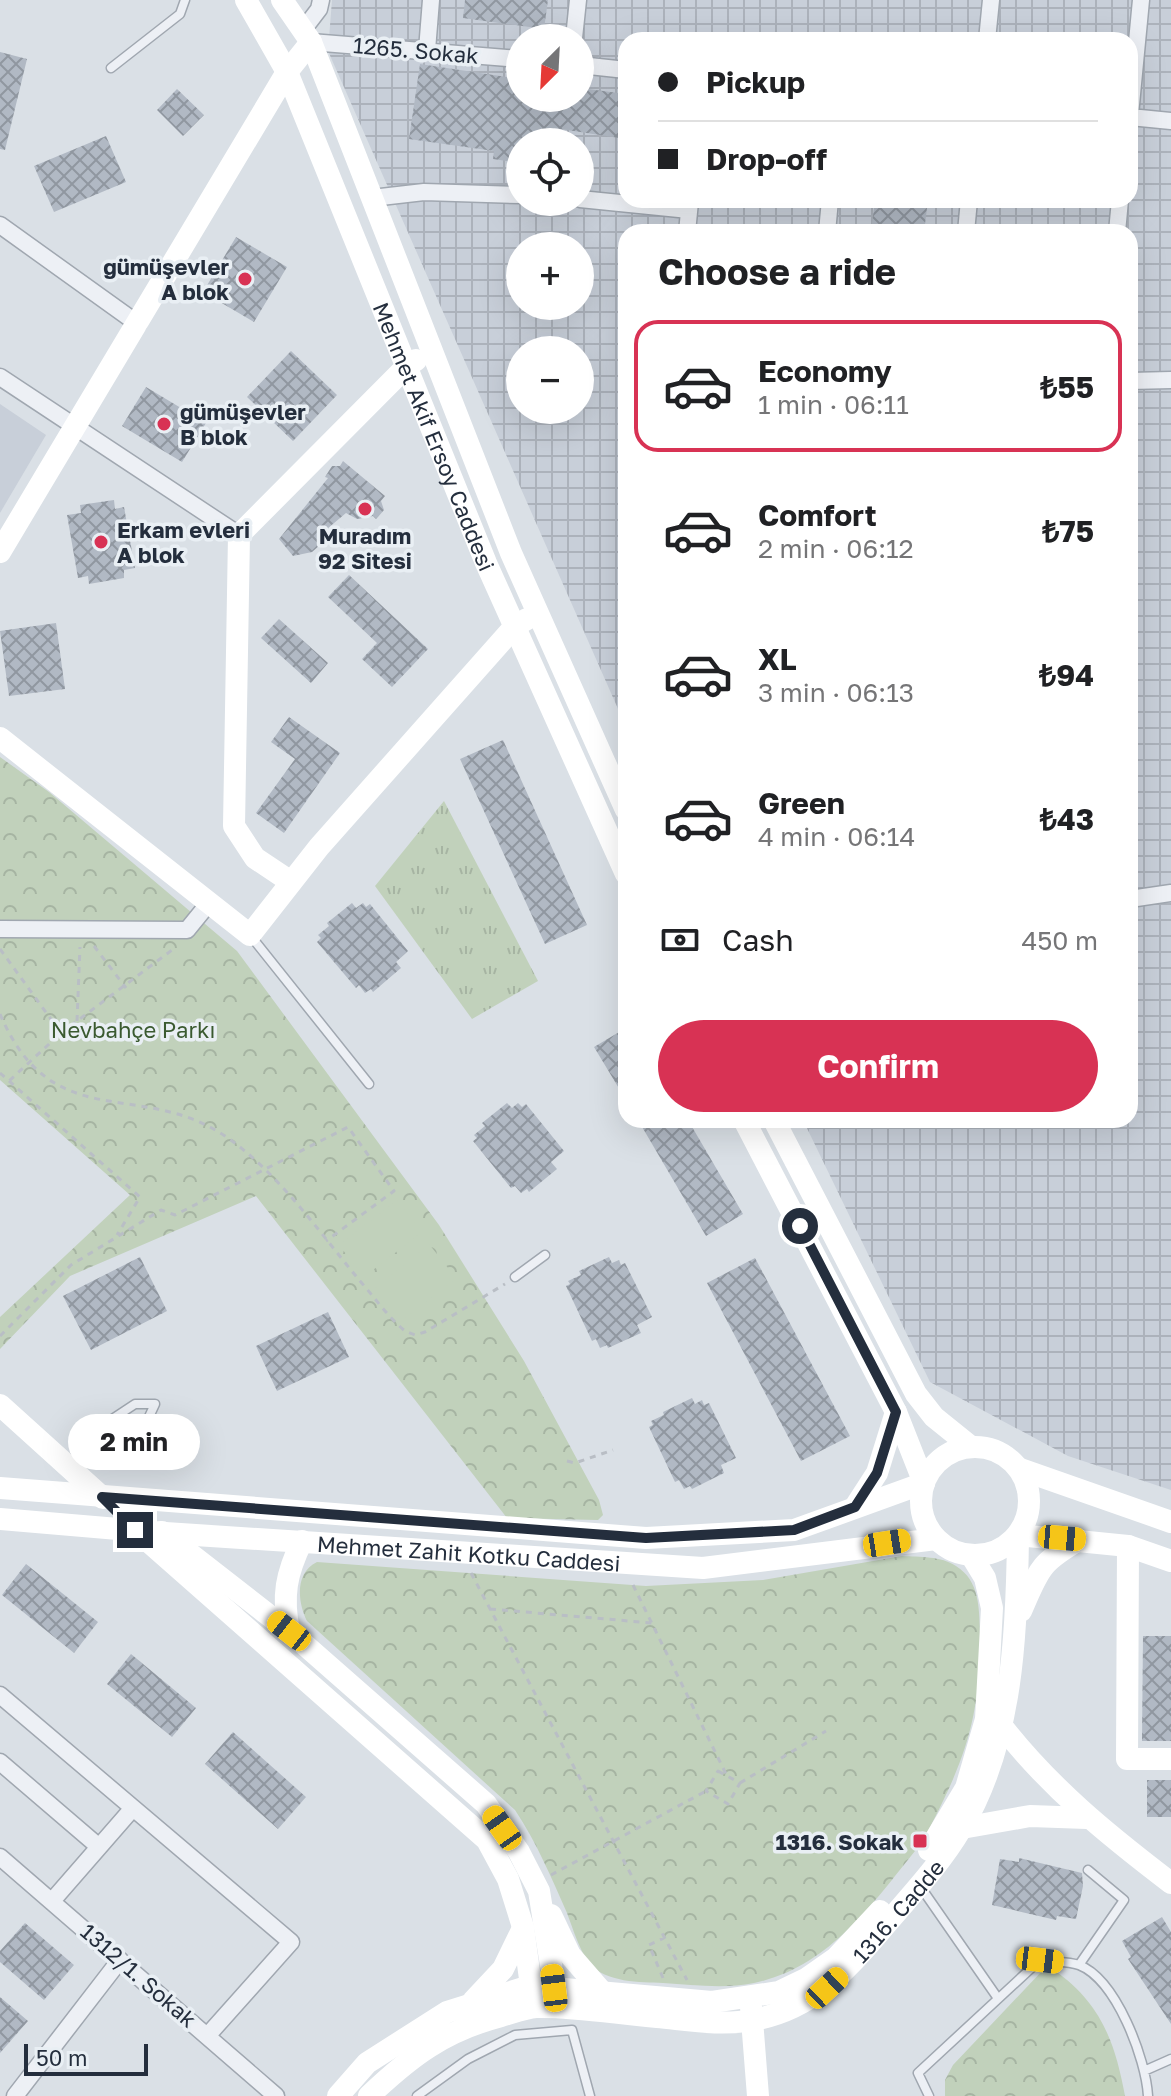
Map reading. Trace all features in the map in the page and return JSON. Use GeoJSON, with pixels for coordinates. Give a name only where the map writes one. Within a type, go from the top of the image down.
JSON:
{"type":"FeatureCollection","features":[{"type":"Feature","properties":{"kind":"street","name":"Mehmet Akif Ersoy Caddesi"},"geometry":{"type":"LineString","coordinates":[[246,0],[287,72],[515,626],[618,856]]}},
{"type":"Feature","properties":{"kind":"street","name":"Mehmet Akif Ersoy Caddesi"},"geometry":{"type":"LineString","coordinates":[[282,0],[307,36],[538,613],[618,792]]}},
{"type":"Feature","properties":{"kind":"street"},"geometry":{"type":"LineString","coordinates":[[0,552],[77,428],[287,72],[307,36],[321,0]]}},
{"type":"Feature","properties":{"kind":"street"},"geometry":{"type":"LineString","coordinates":[[427,50],[431,0]]}},
{"type":"Feature","properties":{"kind":"street"},"geometry":{"type":"LineString","coordinates":[[575,24],[578,0]]}},
{"type":"Feature","properties":{"kind":"street"},"geometry":{"type":"LineString","coordinates":[[988,32],[991,0]]}},
{"type":"Feature","properties":{"kind":"street"},"geometry":{"type":"LineString","coordinates":[[1138,32],[1141,0]]}},
{"type":"Feature","properties":{"kind":"street","name":"1265. Sokak"},"geometry":{"type":"LineString","coordinates":[[307,36],[506,58]]}},
{"type":"Feature","properties":{"kind":"street"},"geometry":{"type":"LineString","coordinates":[[594,67],[618,69]]}},
{"type":"Feature","properties":{"kind":"street"},"geometry":{"type":"LineString","coordinates":[[1138,117],[1171,121]]}},
{"type":"Feature","properties":{"kind":"street"},"geometry":{"type":"LineString","coordinates":[[372,198],[424,192],[506,195]]}},
{"type":"Feature","properties":{"kind":"street"},"geometry":{"type":"LineString","coordinates":[[594,200],[618,201]]}},
{"type":"Feature","properties":{"kind":"street"},"geometry":{"type":"LineString","coordinates":[[0,225],[138,324]]}},
{"type":"Feature","properties":{"kind":"street"},"geometry":{"type":"LineString","coordinates":[[291,882],[255,858],[234,826],[239,535],[407,366],[431,352]]}},
{"type":"Feature","properties":{"kind":"street"},"geometry":{"type":"LineString","coordinates":[[0,377],[239,535]]}},
{"type":"Feature","properties":{"kind":"street"},"geometry":{"type":"LineString","coordinates":[[1138,381],[1171,380]]}},
{"type":"Feature","properties":{"kind":"street"},"geometry":{"type":"LineString","coordinates":[[0,738],[250,935],[291,882],[515,626],[538,613]]}},
{"type":"Feature","properties":{"kind":"street"},"geometry":{"type":"LineString","coordinates":[[1138,898],[1171,893]]}},
{"type":"Feature","properties":{"kind":"street"},"geometry":{"type":"LineString","coordinates":[[0,929],[187,930],[209,903]]}},
{"type":"Feature","properties":{"kind":"street"},"geometry":{"type":"LineString","coordinates":[[748,1128],[896,1412],[924,1483],[922,1513],[936,1539],[946,1547],[971,1555],[997,1551],[1018,1535],[1030,1502],[1020,1469]]}},
{"type":"Feature","properties":{"kind":"street"},"geometry":{"type":"LineString","coordinates":[[778,1128],[916,1394],[934,1417],[970,1446],[998,1451],[1020,1469],[1171,1522]]}},
{"type":"Feature","properties":{"kind":"street"},"geometry":{"type":"LineString","coordinates":[[0,1405],[64,1457],[135,1530],[487,1840],[508,1879],[523,1927],[532,1997]]}},
{"type":"Feature","properties":{"kind":"street"},"geometry":{"type":"LineString","coordinates":[[855,1507],[877,1473],[896,1412]]}},
{"type":"Feature","properties":{"kind":"street"},"geometry":{"type":"LineString","coordinates":[[924,1483],[941,1458],[970,1446]]}},
{"type":"Feature","properties":{"kind":"street"},"geometry":{"type":"LineString","coordinates":[[24,1489],[64,1457]]}},
{"type":"Feature","properties":{"kind":"street","name":"Mehmet Zahit Kotku Caddesi"},"geometry":{"type":"LineString","coordinates":[[0,1488],[646,1538],[794,1530],[924,1483]]}},
{"type":"Feature","properties":{"kind":"street"},"geometry":{"type":"LineString","coordinates":[[102,1497],[165,1533],[289,1631],[486,1804],[519,1852],[570,1955],[603,1993]]}},
{"type":"Feature","properties":{"kind":"street","name":"Mehmet Zahit Kotku Caddesi"},"geometry":{"type":"LineString","coordinates":[[0,1519],[165,1533],[703,1568],[936,1539]]}},
{"type":"Feature","properties":{"kind":"street"},"geometry":{"type":"LineString","coordinates":[[1018,1535],[1128,1546],[1171,1561]]}},
{"type":"Feature","properties":{"kind":"street","name":"1316. Cadde"},"geometry":{"type":"LineString","coordinates":[[557,1999],[603,1993],[752,2009],[792,2009],[827,1988],[859,1958],[920,1887],[962,1828],[1001,1725],[1015,1627],[1018,1535]]}},
{"type":"Feature","properties":{"kind":"street"},"geometry":{"type":"LineString","coordinates":[[1015,1627],[1037,1571],[1054,1555],[1079,1540]]}},
{"type":"Feature","properties":{"kind":"street"},"geometry":{"type":"LineString","coordinates":[[289,1631],[284,1584],[302,1541]]}},
{"type":"Feature","properties":{"kind":"street"},"geometry":{"type":"LineString","coordinates":[[1128,1546],[1127,1759],[1171,1759]]}},
{"type":"Feature","properties":{"kind":"street","name":"1316. Cadde"},"geometry":{"type":"LineString","coordinates":[[338,2096],[367,2063],[406,2035],[447,2012],[468,2005],[532,1997],[718,2023],[752,2009],[836,1958],[903,1887],[941,1832],[966,1788],[986,1719],[992,1608],[985,1578],[971,1555]]}},
{"type":"Feature","properties":{"kind":"street"},"geometry":{"type":"LineString","coordinates":[[0,1695],[291,1942],[208,2035]]}},
{"type":"Feature","properties":{"kind":"street"},"geometry":{"type":"LineString","coordinates":[[1001,1725],[1035,1768],[1087,1818],[1171,1883]]}},
{"type":"Feature","properties":{"kind":"street"},"geometry":{"type":"LineString","coordinates":[[0,1762],[98,1846]]}},
{"type":"Feature","properties":{"kind":"street"},"geometry":{"type":"LineString","coordinates":[[52,1901],[133,1808]]}},
{"type":"Feature","properties":{"kind":"street"},"geometry":{"type":"LineString","coordinates":[[962,1828],[1030,1816],[1087,1818]]}},
{"type":"Feature","properties":{"kind":"street","name":"1312/1. Sokak"},"geometry":{"type":"LineString","coordinates":[[0,1857],[276,2096]]}},
{"type":"Feature","properties":{"kind":"street"},"geometry":{"type":"LineString","coordinates":[[537,1887],[557,1999]]}},
{"type":"Feature","properties":{"kind":"street"},"geometry":{"type":"LineString","coordinates":[[468,2005],[503,1969],[523,1927]]}},
{"type":"Feature","properties":{"kind":"street"},"geometry":{"type":"LineString","coordinates":[[15,2096],[120,1960]]}},
{"type":"Feature","properties":{"kind":"street","name":"1316. Cadde"},"geometry":{"type":"LineString","coordinates":[[369,2096],[439,2038],[532,1997]]}},
{"type":"Feature","properties":{"kind":"street"},"geometry":{"type":"LineString","coordinates":[[752,2009],[758,2096]]}},
{"type":"Feature","properties":{"kind":"lane"},"geometry":{"type":"LineString","coordinates":[[111,68],[180,14],[185,0]]}},
{"type":"Feature","properties":{"kind":"lane"},"geometry":{"type":"LineString","coordinates":[[250,935],[369,1084]]}},
{"type":"Feature","properties":{"kind":"lane"},"geometry":{"type":"LineString","coordinates":[[515,1277],[545,1255]]}},
{"type":"Feature","properties":{"kind":"lane"},"geometry":{"type":"LineString","coordinates":[[135,1404],[155,1404],[148,1419],[96,1455],[64,1457],[82,1439],[135,1404]]}},
{"type":"Feature","properties":{"kind":"lane"},"geometry":{"type":"LineString","coordinates":[[1079,1965],[1124,1900],[1088,1870]]}},
{"type":"Feature","properties":{"kind":"lane"},"geometry":{"type":"LineString","coordinates":[[920,1887],[997,1997]]}},
{"type":"Feature","properties":{"kind":"lane"},"geometry":{"type":"LineString","coordinates":[[929,2096],[918,2073],[1040,1960],[1079,1965],[1103,1982],[1124,2016],[1144,2071],[1148,2096]]}},
{"type":"Feature","properties":{"kind":"lane"},"geometry":{"type":"LineString","coordinates":[[417,2096],[468,2059],[515,2035],[572,2030],[590,2096]]}},
{"type":"Feature","properties":{"kind":"lane"},"geometry":{"type":"LineString","coordinates":[[1144,2071],[1171,2059]]}},
{"type":"Feature","properties":{"kind":"path"},"geometry":{"type":"LineString","coordinates":[[81,929],[126,988]]}},
{"type":"Feature","properties":{"kind":"path"},"geometry":{"type":"LineString","coordinates":[[77,1021],[81,929]]}},
{"type":"Feature","properties":{"kind":"path"},"geometry":{"type":"LineString","coordinates":[[9,1081],[26,1061],[126,988],[182,942],[187,930]]}},
{"type":"Feature","properties":{"kind":"path"},"geometry":{"type":"LineString","coordinates":[[0,949],[61,1033]]}},
{"type":"Feature","properties":{"kind":"path"},"geometry":{"type":"LineString","coordinates":[[0,1014],[26,1061],[40,1075],[99,1102],[182,1114],[228,1138],[262,1169],[395,1323],[415,1335],[455,1317],[515,1277]]}},
{"type":"Feature","properties":{"kind":"path"},"geometry":{"type":"LineString","coordinates":[[0,1073],[140,1197],[115,1238]]}},
{"type":"Feature","properties":{"kind":"path"},"geometry":{"type":"LineString","coordinates":[[0,1336],[71,1265],[161,1210],[175,1215],[348,1127],[394,1191],[326,1241]]}},
{"type":"Feature","properties":{"kind":"path"},"geometry":{"type":"LineString","coordinates":[[567,1461],[575,1463],[613,1450]]}},
{"type":"Feature","properties":{"kind":"path"},"geometry":{"type":"LineString","coordinates":[[471,1573],[698,2001]]}},
{"type":"Feature","properties":{"kind":"path"},"geometry":{"type":"LineString","coordinates":[[633,1585],[727,1776]]}},
{"type":"Feature","properties":{"kind":"path"},"geometry":{"type":"LineString","coordinates":[[490,1609],[652,1623]]}},
{"type":"Feature","properties":{"kind":"path"},"geometry":{"type":"LineString","coordinates":[[706,1791],[728,1804],[740,1783],[826,1731]]}},
{"type":"Feature","properties":{"kind":"path"},"geometry":{"type":"LineString","coordinates":[[537,1887],[706,1791],[718,1771],[740,1783]]}},
{"type":"Feature","properties":{"kind":"path"},"geometry":{"type":"LineString","coordinates":[[664,1938],[649,1945],[673,2000]]}},
{"type":"Feature","properties":{"kind":"shaded area"},"geometry":{"type":"Polygon","coordinates":[[[332,0],[1171,0],[1171,1490],[1068,1456],[930,1382],[807,1128],[1138,1128],[1138,224],[618,224],[618,709],[328,51],[332,0]]]}},
{"type":"Feature","properties":{"kind":"shaded area"},"geometry":{"type":"Polygon","coordinates":[[[0,404],[46,435],[0,513],[0,404]]]}},
{"type":"Feature","properties":{"kind":"green space","name":"Nevbahçe Parkı"},"geometry":{"type":"Polygon","coordinates":[[[0,757],[49,792],[237,951],[439,1225],[524,1361],[599,1500],[603,1515],[598,1520],[507,1518],[256,1196],[70,1276],[0,1349],[0,1317],[130,1195],[0,1080],[0,757]]]}},
{"type":"Feature","properties":{"kind":"green space"},"geometry":{"type":"Polygon","coordinates":[[[444,801],[538,981],[472,1019],[375,886],[444,801]]]}},
{"type":"Feature","properties":{"kind":"green space"},"geometry":{"type":"Polygon","coordinates":[[[397,1200],[422,1232],[364,1277],[339,1245],[397,1200]]]}},
{"type":"Feature","properties":{"kind":"green space"},"geometry":{"type":"Polygon","coordinates":[[[429,1244],[456,1278],[402,1321],[375,1288],[429,1244]]]}},
{"type":"Feature","properties":{"kind":"green space"},"geometry":{"type":"Polygon","coordinates":[[[902,1556],[944,1560],[956,1566],[970,1579],[977,1596],[980,1663],[974,1714],[961,1760],[927,1833],[922,1831],[910,1847],[915,1851],[882,1893],[845,1932],[804,1964],[754,1983],[732,1986],[634,1982],[596,1970],[582,1952],[543,1860],[515,1810],[307,1621],[300,1597],[304,1573],[317,1562],[646,1586],[763,1580],[902,1556]]]}},
{"type":"Feature","properties":{"kind":"green space"},"geometry":{"type":"Polygon","coordinates":[[[1054,1970],[1084,1996],[1103,2025],[1111,2041],[1125,2096],[945,2096],[945,2080],[953,2065],[1042,1971],[1054,1970]]]}},
{"type":"Feature","properties":{"kind":"building"},"geometry":{"type":"Polygon","coordinates":[[[465,0],[548,0],[545,24],[507,24],[463,18],[465,0]]]}},
{"type":"Feature","properties":{"kind":"building"},"geometry":{"type":"Polygon","coordinates":[[[0,52],[27,59],[5,150],[0,149],[0,52]]]}},
{"type":"Feature","properties":{"kind":"building"},"geometry":{"type":"Polygon","coordinates":[[[420,64],[506,77],[506,112],[594,112],[594,90],[618,93],[618,138],[594,134],[594,128],[506,128],[506,161],[493,159],[494,151],[409,139],[420,64]]]}},
{"type":"Feature","properties":{"kind":"building"},"geometry":{"type":"Polygon","coordinates":[[[177,89],[204,115],[183,136],[157,110],[177,89]]]}},
{"type":"Feature","properties":{"kind":"building"},"geometry":{"type":"Polygon","coordinates":[[[106,136],[126,182],[54,212],[34,166],[106,136]]]}},
{"type":"Feature","properties":{"kind":"building"},"geometry":{"type":"Polygon","coordinates":[[[874,208],[927,208],[925,224],[872,224],[874,208]]]}},
{"type":"Feature","properties":{"kind":"building","name":"gümüşevler A blok"},"geometry":{"type":"Polygon","coordinates":[[[236,237],[287,267],[254,322],[203,292],[236,237]]]}},
{"type":"Feature","properties":{"kind":"building"},"geometry":{"type":"Polygon","coordinates":[[[291,351],[337,395],[293,441],[247,397],[291,351]]]}},
{"type":"Feature","properties":{"kind":"building","name":"gümüşevler B blok"},"geometry":{"type":"Polygon","coordinates":[[[146,387],[206,423],[182,462],[122,426],[146,387]]]}},
{"type":"Feature","properties":{"kind":"building","name":"Muradım 92 Sitesi"},"geometry":{"type":"Polygon","coordinates":[[[343,461],[385,496],[381,501],[384,510],[376,519],[373,516],[357,519],[346,513],[321,534],[320,545],[312,552],[293,556],[279,539],[328,478],[325,477],[332,466],[340,466],[343,461]]]}},
{"type":"Feature","properties":{"kind":"building","name":"Erkam evleri A blok"},"geometry":{"type":"Polygon","coordinates":[[[114,500],[115,509],[124,507],[135,568],[124,570],[124,578],[89,584],[88,576],[78,578],[67,515],[81,513],[80,505],[114,500]]]}},
{"type":"Feature","properties":{"kind":"building"},"geometry":{"type":"Polygon","coordinates":[[[349,575],[428,649],[392,687],[362,659],[377,643],[328,597],[349,575]]]}},
{"type":"Feature","properties":{"kind":"building"},"geometry":{"type":"Polygon","coordinates":[[[279,619],[328,663],[311,683],[261,638],[279,619]]]}},
{"type":"Feature","properties":{"kind":"building"},"geometry":{"type":"Polygon","coordinates":[[[56,623],[65,689],[9,696],[0,631],[56,623]]]}},
{"type":"Feature","properties":{"kind":"building"},"geometry":{"type":"Polygon","coordinates":[[[289,717],[340,753],[284,833],[256,813],[295,759],[271,742],[289,717]]]}},
{"type":"Feature","properties":{"kind":"building"},"geometry":{"type":"Polygon","coordinates":[[[503,740],[587,925],[545,944],[460,759],[503,740]]]}},
{"type":"Feature","properties":{"kind":"building"},"geometry":{"type":"Polygon","coordinates":[[[352,903],[356,908],[363,903],[366,907],[370,904],[408,951],[396,962],[401,968],[373,992],[371,989],[365,993],[359,985],[356,988],[317,942],[321,938],[318,935],[329,926],[327,923],[352,903]]]}},
{"type":"Feature","properties":{"kind":"building"},"geometry":{"type":"Polygon","coordinates":[[[618,1033],[618,1087],[594,1047],[618,1033]]]}},
{"type":"Feature","properties":{"kind":"building"},"geometry":{"type":"Polygon","coordinates":[[[507,1103],[512,1108],[518,1103],[522,1107],[526,1104],[564,1151],[551,1162],[557,1169],[529,1192],[527,1189],[521,1193],[515,1186],[511,1188],[473,1141],[477,1138],[474,1135],[485,1126],[482,1123],[507,1103]]]}},
{"type":"Feature","properties":{"kind":"building"},"geometry":{"type":"Polygon","coordinates":[[[643,1128],[693,1128],[743,1214],[706,1236],[643,1128]]]}},
{"type":"Feature","properties":{"kind":"building"},"geometry":{"type":"Polygon","coordinates":[[[140,1257],[167,1311],[91,1350],[63,1296],[140,1257]]]}},
{"type":"Feature","properties":{"kind":"building"},"geometry":{"type":"Polygon","coordinates":[[[609,1257],[612,1263],[619,1260],[621,1265],[625,1263],[652,1317],[637,1325],[641,1333],[608,1348],[607,1345],[600,1348],[596,1339],[592,1341],[566,1286],[570,1284],[568,1281],[581,1275],[579,1271],[609,1257]]]}},
{"type":"Feature","properties":{"kind":"building"},"geometry":{"type":"Polygon","coordinates":[[[755,1258],[850,1436],[801,1461],[707,1283],[755,1258]]]}},
{"type":"Feature","properties":{"kind":"building"},"geometry":{"type":"Polygon","coordinates":[[[328,1312],[349,1357],[277,1391],[256,1346],[328,1312]]]}},
{"type":"Feature","properties":{"kind":"building"},"geometry":{"type":"Polygon","coordinates":[[[692,1398],[695,1404],[702,1400],[704,1405],[709,1403],[736,1458],[721,1465],[724,1473],[692,1489],[690,1486],[684,1489],[679,1480],[675,1482],[649,1427],[653,1425],[651,1421],[664,1415],[663,1412],[692,1398]]]}},
{"type":"Feature","properties":{"kind":"building"},"geometry":{"type":"Polygon","coordinates":[[[26,1564],[98,1622],[74,1653],[2,1595],[26,1564]]]}},
{"type":"Feature","properties":{"kind":"building"},"geometry":{"type":"Polygon","coordinates":[[[1143,1636],[1171,1636],[1171,1741],[1142,1741],[1143,1636]]]}},
{"type":"Feature","properties":{"kind":"building"},"geometry":{"type":"Polygon","coordinates":[[[131,1654],[196,1708],[172,1737],[107,1684],[131,1654]]]}},
{"type":"Feature","properties":{"kind":"building"},"geometry":{"type":"Polygon","coordinates":[[[233,1732],[306,1797],[278,1829],[205,1764],[233,1732]]]}},
{"type":"Feature","properties":{"kind":"building"},"geometry":{"type":"Polygon","coordinates":[[[1147,1780],[1171,1780],[1171,1817],[1147,1817],[1147,1780]]]}},
{"type":"Feature","properties":{"kind":"building"},"geometry":{"type":"Polygon","coordinates":[[[1019,1858],[1082,1873],[1083,1886],[1076,1919],[1057,1916],[1056,1920],[992,1905],[1000,1859],[1019,1862],[1019,1858]]]}},
{"type":"Feature","properties":{"kind":"building"},"geometry":{"type":"Polygon","coordinates":[[[1162,1917],[1171,1932],[1171,2024],[1128,1959],[1131,1957],[1122,1941],[1162,1917]]]}},
{"type":"Feature","properties":{"kind":"building"},"geometry":{"type":"Polygon","coordinates":[[[25,1923],[74,1965],[44,2000],[0,1962],[0,1951],[25,1923]]]}},
{"type":"Feature","properties":{"kind":"building"},"geometry":{"type":"Polygon","coordinates":[[[0,1997],[28,2021],[0,2053],[0,1997]]]}},
{"type":"Feature","properties":{"kind":"place","name":"gümüşevler A blok"},"geometry":{"type":"Point","coordinates":[245,279]}},
{"type":"Feature","properties":{"kind":"place","name":"gümüşevler B blok"},"geometry":{"type":"Point","coordinates":[164,424]}},
{"type":"Feature","properties":{"kind":"place","name":"Muradım 92 Sitesi"},"geometry":{"type":"Point","coordinates":[365,509]}},
{"type":"Feature","properties":{"kind":"place","name":"Erkam evleri A blok"},"geometry":{"type":"Point","coordinates":[101,542]}},
{"type":"Feature","properties":{"kind":"place","name":"1316. Sokak"},"geometry":{"type":"Point","coordinates":[920,1841]}},
{"type":"Feature","properties":{"kind":"route"},"geometry":{"type":"LineString","coordinates":[[135,1530],[102,1497],[646,1538],[794,1530],[855,1507],[877,1473],[896,1412],[800,1226]]}}]}
